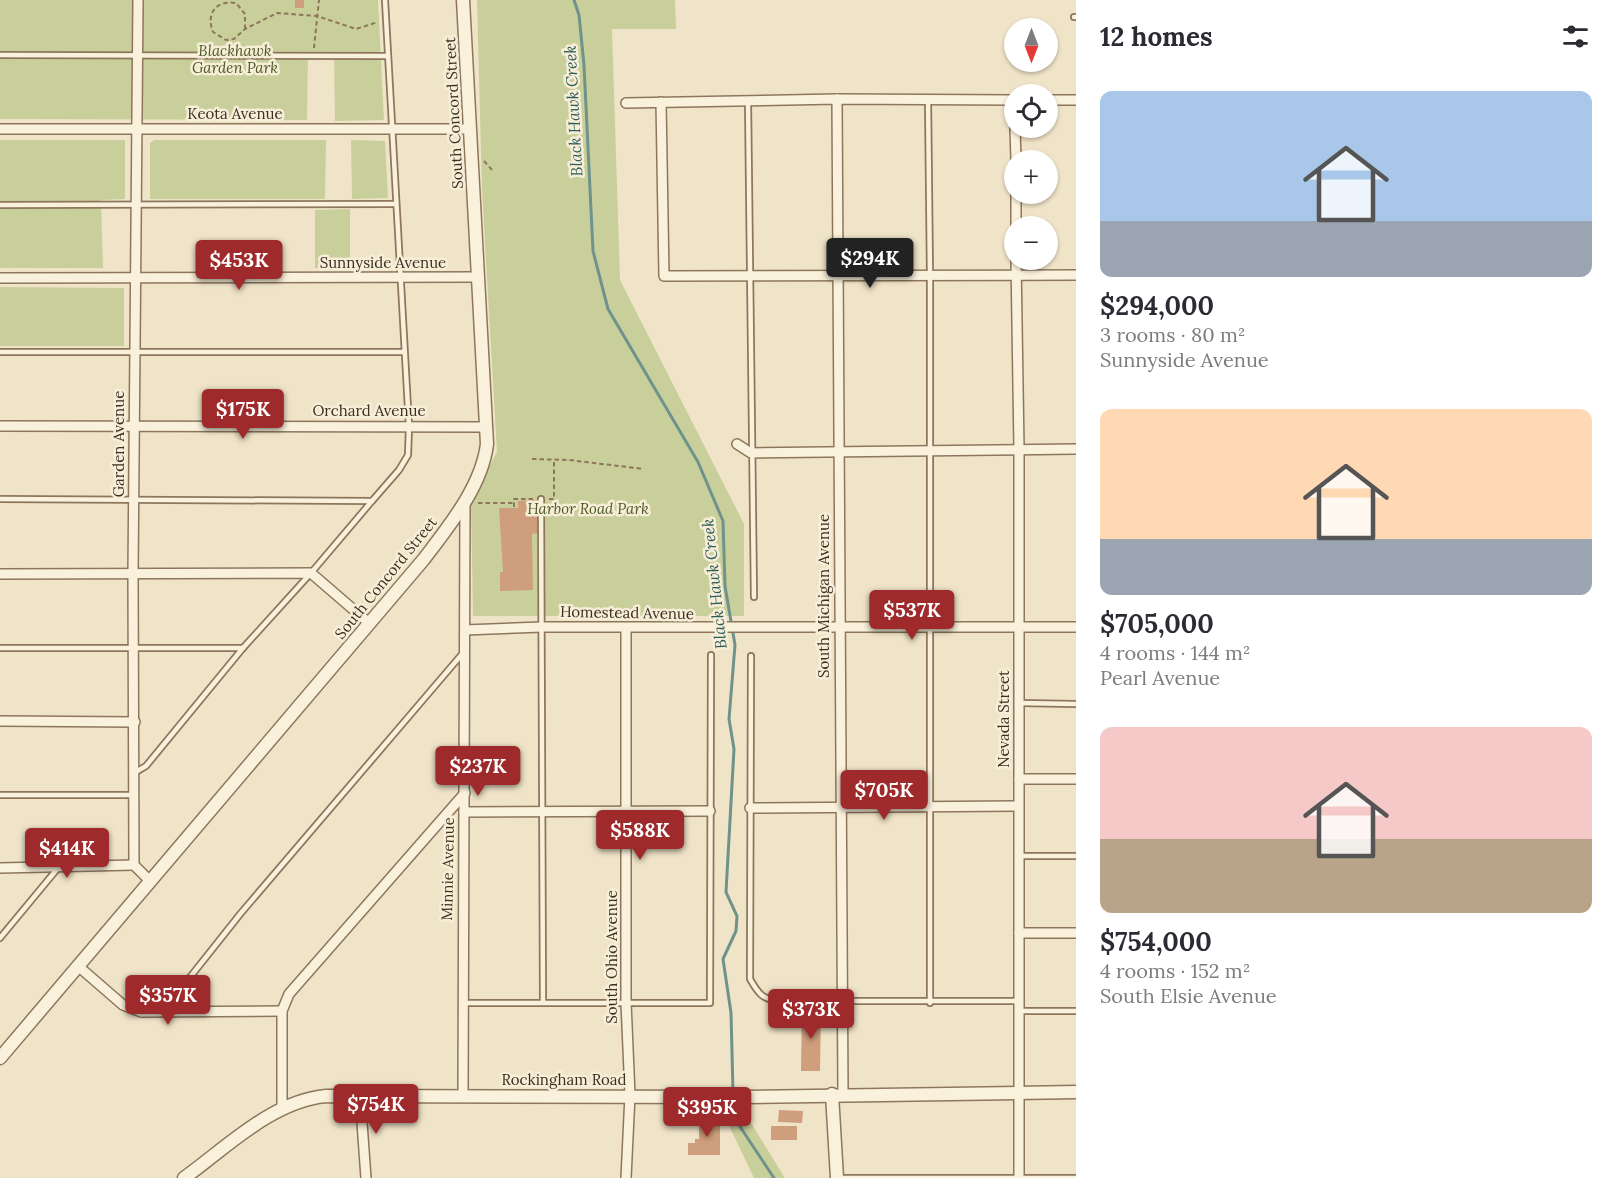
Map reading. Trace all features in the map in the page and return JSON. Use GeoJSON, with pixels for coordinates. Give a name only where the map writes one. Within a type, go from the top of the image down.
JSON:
{"type":"FeatureCollection","features":[{"type":"Feature","properties":{"kind":"street","name":"Garden Avenue"},"geometry":{"type":"LineString","coordinates":[[134,865],[135,129],[138,0]]}},
{"type":"Feature","properties":{"kind":"street","name":"South Concord Street"},"geometry":{"type":"LineString","coordinates":[[0,1058],[151,882],[469,501],[483,463],[487,444],[463,0]]}},
{"type":"Feature","properties":{"kind":"street"},"geometry":{"type":"LineString","coordinates":[[626,103],[837,99],[1004,100]]}},
{"type":"Feature","properties":{"kind":"street","name":"South Michigan Avenue"},"geometry":{"type":"LineString","coordinates":[[837,99],[841,1002],[837,1094]]}},
{"type":"Feature","properties":{"kind":"street"},"geometry":{"type":"LineString","coordinates":[[1058,100],[1076,100]]}},
{"type":"Feature","properties":{"kind":"street"},"geometry":{"type":"LineString","coordinates":[[662,102],[664,276],[1076,275]]}},
{"type":"Feature","properties":{"kind":"street","name":"Keota Avenue"},"geometry":{"type":"LineString","coordinates":[[0,129],[470,129]]}},
{"type":"Feature","properties":{"kind":"street","name":"Nevada Street"},"geometry":{"type":"LineString","coordinates":[[1017,270],[1019,449],[1019,1178]]}},
{"type":"Feature","properties":{"kind":"street","name":"Sunnyside Avenue"},"geometry":{"type":"LineString","coordinates":[[0,278],[478,277]]}},
{"type":"Feature","properties":{"kind":"street","name":"Orchard Avenue"},"geometry":{"type":"LineString","coordinates":[[0,426],[486,427]]}},
{"type":"Feature","properties":{"kind":"street"},"geometry":{"type":"LineString","coordinates":[[737,444],[751,453],[1076,449]]}},
{"type":"Feature","properties":{"kind":"street","name":"Minnie Avenue"},"geometry":{"type":"LineString","coordinates":[[463,1096],[465,630],[469,501]]}},
{"type":"Feature","properties":{"kind":"street"},"geometry":{"type":"LineString","coordinates":[[0,574],[311,573],[369,622]]}},
{"type":"Feature","properties":{"kind":"street","name":"Homestead Avenue"},"geometry":{"type":"LineString","coordinates":[[465,630],[542,627],[748,629],[1076,627]]}},
{"type":"Feature","properties":{"kind":"street","name":"South Ohio Avenue"},"geometry":{"type":"LineString","coordinates":[[626,628],[626,1002],[630,1095],[626,1178]]}},
{"type":"Feature","properties":{"kind":"street"},"geometry":{"type":"LineString","coordinates":[[0,722],[135,722]]}},
{"type":"Feature","properties":{"kind":"street"},"geometry":{"type":"LineString","coordinates":[[1019,779],[1076,779]]}},
{"type":"Feature","properties":{"kind":"street"},"geometry":{"type":"LineString","coordinates":[[282,1109],[282,1011],[289,993],[465,793]]}},
{"type":"Feature","properties":{"kind":"street"},"geometry":{"type":"LineString","coordinates":[[750,808],[1018,806]]}},
{"type":"Feature","properties":{"kind":"street"},"geometry":{"type":"LineString","coordinates":[[464,812],[710,811]]}},
{"type":"Feature","properties":{"kind":"street"},"geometry":{"type":"LineString","coordinates":[[0,868],[134,865],[151,882]]}},
{"type":"Feature","properties":{"kind":"street"},"geometry":{"type":"LineString","coordinates":[[1019,933],[1076,933]]}},
{"type":"Feature","properties":{"kind":"street"},"geometry":{"type":"LineString","coordinates":[[78,966],[123,1005],[141,1012],[282,1011]]}},
{"type":"Feature","properties":{"kind":"street","name":"Rockingham Road"},"geometry":{"type":"LineString","coordinates":[[184,1178],[282,1109],[311,1098],[360,1095],[746,1097],[1076,1092]]}},
{"type":"Feature","properties":{"kind":"street"},"geometry":{"type":"LineString","coordinates":[[837,1094],[837,1178]]}},
{"type":"Feature","properties":{"kind":"street"},"geometry":{"type":"LineString","coordinates":[[360,1095],[366,1178]]}},
{"type":"Feature","properties":{"kind":"lane"},"geometry":{"type":"LineString","coordinates":[[134,773],[146,766],[243,648],[399,470],[408,455],[409,426],[385,0]]}},
{"type":"Feature","properties":{"kind":"lane"},"geometry":{"type":"LineString","coordinates":[[0,55],[388,56]]}},
{"type":"Feature","properties":{"kind":"lane"},"geometry":{"type":"LineString","coordinates":[[928,99],[930,1003]]}},
{"type":"Feature","properties":{"kind":"lane"},"geometry":{"type":"LineString","coordinates":[[748,100],[754,597]]}},
{"type":"Feature","properties":{"kind":"lane"},"geometry":{"type":"LineString","coordinates":[[0,205],[396,204]]}},
{"type":"Feature","properties":{"kind":"lane"},"geometry":{"type":"LineString","coordinates":[[0,352],[404,352]]}},
{"type":"Feature","properties":{"kind":"lane"},"geometry":{"type":"LineString","coordinates":[[541,499],[543,1002]]}},
{"type":"Feature","properties":{"kind":"lane"},"geometry":{"type":"LineString","coordinates":[[0,500],[372,501]]}},
{"type":"Feature","properties":{"kind":"lane"},"geometry":{"type":"LineString","coordinates":[[0,648],[243,648]]}},
{"type":"Feature","properties":{"kind":"lane"},"geometry":{"type":"LineString","coordinates":[[162,1012],[241,913],[465,651]]}},
{"type":"Feature","properties":{"kind":"lane"},"geometry":{"type":"LineString","coordinates":[[462,1003],[710,1003],[711,655]]}},
{"type":"Feature","properties":{"kind":"lane"},"geometry":{"type":"LineString","coordinates":[[751,656],[750,979],[759,994],[766,999],[1019,1006],[1076,1011]]}},
{"type":"Feature","properties":{"kind":"lane"},"geometry":{"type":"LineString","coordinates":[[1018,703],[1076,704]]}},
{"type":"Feature","properties":{"kind":"lane"},"geometry":{"type":"LineString","coordinates":[[0,795],[134,795]]}},
{"type":"Feature","properties":{"kind":"lane"},"geometry":{"type":"LineString","coordinates":[[1019,856],[1076,856]]}},
{"type":"Feature","properties":{"kind":"lane"},"geometry":{"type":"LineString","coordinates":[[0,938],[60,866]]}},
{"type":"Feature","properties":{"kind":"lane"},"geometry":{"type":"LineString","coordinates":[[837,1178],[1076,1178]]}},
{"type":"Feature","properties":{"kind":"path"},"geometry":{"type":"LineString","coordinates":[[314,55],[319,0]]}},
{"type":"Feature","properties":{"kind":"path"},"geometry":{"type":"LineString","coordinates":[[244,29],[245,14],[236,3],[224,2],[212,10],[209,17],[213,32],[226,40],[234,39],[244,29],[277,13],[317,16],[356,29],[387,20]]}},
{"type":"Feature","properties":{"kind":"path"},"geometry":{"type":"LineString","coordinates":[[532,459],[569,460],[644,469]]}},
{"type":"Feature","properties":{"kind":"path"},"geometry":{"type":"LineString","coordinates":[[469,501],[514,502]]}},
{"type":"Feature","properties":{"kind":"green space","name":"Blackhawk Garden Park"},"geometry":{"type":"Polygon","coordinates":[[[0,0],[378,0],[384,120],[335,121],[334,52],[308,52],[307,120],[0,119],[0,0]]]}},
{"type":"Feature","properties":{"kind":"green space","name":"Harbor Road Park"},"geometry":{"type":"Polygon","coordinates":[[[477,0],[675,0],[676,29],[612,29],[620,280],[744,524],[744,616],[473,616],[471,500],[497,452],[482,190],[477,0]]]}},
{"type":"Feature","properties":{"kind":"green space"},"geometry":{"type":"Polygon","coordinates":[[[0,140],[125,140],[125,199],[101,200],[103,268],[0,268],[0,140]]]}},
{"type":"Feature","properties":{"kind":"green space"},"geometry":{"type":"Polygon","coordinates":[[[155,140],[326,140],[325,199],[150,199],[150,143],[155,140]]]}},
{"type":"Feature","properties":{"kind":"green space"},"geometry":{"type":"Polygon","coordinates":[[[351,140],[385,141],[388,198],[352,199],[351,140]]]}},
{"type":"Feature","properties":{"kind":"green space"},"geometry":{"type":"Polygon","coordinates":[[[350,209],[350,268],[315,268],[315,210],[350,209]]]}},
{"type":"Feature","properties":{"kind":"green space"},"geometry":{"type":"Polygon","coordinates":[[[0,287],[124,288],[124,346],[0,346],[0,287]]]}},
{"type":"Feature","properties":{"kind":"green space"},"geometry":{"type":"Polygon","coordinates":[[[743,1110],[785,1178],[754,1178],[722,1111],[743,1110]]]}},
{"type":"Feature","properties":{"kind":"building"},"geometry":{"type":"Polygon","coordinates":[[[295,0],[304,0],[304,8],[295,8],[295,0]]]}},
{"type":"Feature","properties":{"kind":"building"},"geometry":{"type":"Polygon","coordinates":[[[537,500],[538,533],[532,534],[533,590],[500,591],[500,572],[503,572],[499,508],[518,508],[518,501],[537,500]]]}},
{"type":"Feature","properties":{"kind":"building"},"geometry":{"type":"Polygon","coordinates":[[[802,1008],[821,1008],[820,1071],[801,1071],[802,1008]]]}},
{"type":"Feature","properties":{"kind":"building"},"geometry":{"type":"Polygon","coordinates":[[[779,1110],[803,1111],[802,1123],[778,1122],[779,1110]]]}},
{"type":"Feature","properties":{"kind":"building"},"geometry":{"type":"Polygon","coordinates":[[[699,1118],[720,1118],[720,1155],[688,1155],[688,1143],[695,1143],[695,1139],[699,1139],[699,1118]]]}},
{"type":"Feature","properties":{"kind":"building"},"geometry":{"type":"Polygon","coordinates":[[[771,1126],[797,1126],[797,1140],[771,1140],[771,1126]]]}},
{"type":"Feature","properties":{"kind":"waterway","name":"Black Hawk Creek"},"geometry":{"type":"LineString","coordinates":[[574,0],[579,15],[584,65],[593,251],[608,309],[698,462],[723,521],[725,586],[735,645],[729,719],[734,749],[726,892],[737,916],[736,931],[723,959],[731,1013],[733,1092]]}},
{"type":"Feature","properties":{"kind":"waterway","name":"Black Hawk Creek"},"geometry":{"type":"LineString","coordinates":[[733,1099],[735,1119],[774,1178]]}}]}
